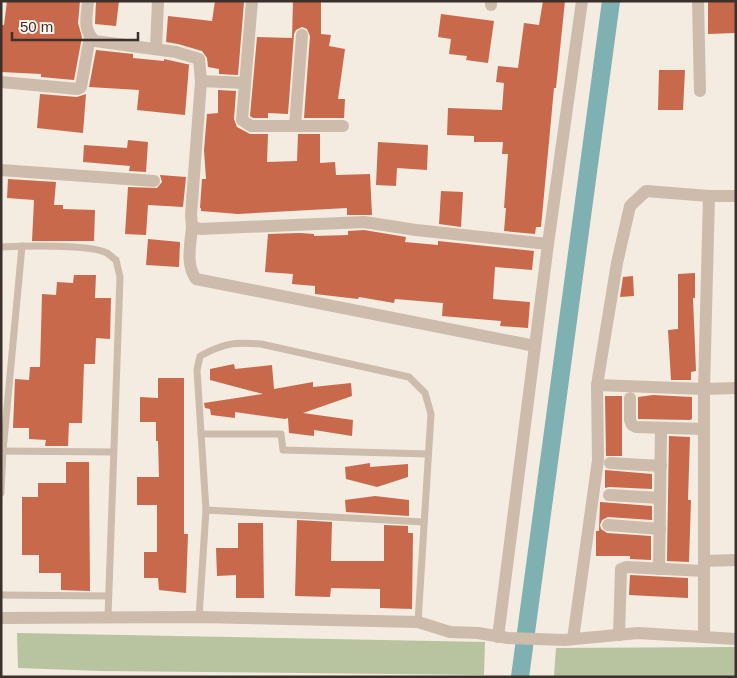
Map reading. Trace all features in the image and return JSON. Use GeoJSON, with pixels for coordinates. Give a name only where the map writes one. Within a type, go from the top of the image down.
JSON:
{"type":"FeatureCollection","features":[{"type":"Feature","properties":{"kind":"street"},"geometry":{"type":"LineString","coordinates":[[88,1],[86,28],[95,41],[156,49],[199,58],[201,81],[191,215],[190,263],[192,273],[196,278],[535,346]]}},
{"type":"Feature","properties":{"kind":"street"},"geometry":{"type":"LineString","coordinates":[[156,49],[158,1]]}},
{"type":"Feature","properties":{"kind":"street"},"geometry":{"type":"LineString","coordinates":[[252,1],[242,120],[251,126],[343,126]]}},
{"type":"Feature","properties":{"kind":"street"},"geometry":{"type":"LineString","coordinates":[[503,638],[535,346],[582,1]]}},
{"type":"Feature","properties":{"kind":"street"},"geometry":{"type":"LineString","coordinates":[[698,1],[700,91]]}},
{"type":"Feature","properties":{"kind":"street"},"geometry":{"type":"LineString","coordinates":[[295,126],[302,35]]}},
{"type":"Feature","properties":{"kind":"street"},"geometry":{"type":"LineString","coordinates":[[1,82],[78,89],[81,87],[90,36]]}},
{"type":"Feature","properties":{"kind":"street"},"geometry":{"type":"LineString","coordinates":[[201,81],[245,83]]}},
{"type":"Feature","properties":{"kind":"street"},"geometry":{"type":"LineString","coordinates":[[1,170],[154,180]]}},
{"type":"Feature","properties":{"kind":"street"},"geometry":{"type":"LineString","coordinates":[[569,639],[598,460],[597,385],[630,206],[646,191],[708,196],[736,196]]}},
{"type":"Feature","properties":{"kind":"street"},"geometry":{"type":"LineString","coordinates":[[704,637],[703,429],[708,196]]}},
{"type":"Feature","properties":{"kind":"street"},"geometry":{"type":"LineString","coordinates":[[192,226],[200,229],[364,222],[416,230],[548,244]]}},
{"type":"Feature","properties":{"kind":"street"},"geometry":{"type":"LineString","coordinates":[[597,385],[704,389],[736,388]]}},
{"type":"Feature","properties":{"kind":"street"},"geometry":{"type":"LineString","coordinates":[[630,398],[630,420],[632,425],[636,427],[703,429]]}},
{"type":"Feature","properties":{"kind":"street"},"geometry":{"type":"LineString","coordinates":[[659,568],[661,429]]}},
{"type":"Feature","properties":{"kind":"street"},"geometry":{"type":"LineString","coordinates":[[610,463],[661,466]]}},
{"type":"Feature","properties":{"kind":"street"},"geometry":{"type":"LineString","coordinates":[[609,495],[660,498]]}},
{"type":"Feature","properties":{"kind":"street"},"geometry":{"type":"LineString","coordinates":[[608,525],[660,529]]}},
{"type":"Feature","properties":{"kind":"street"},"geometry":{"type":"LineString","coordinates":[[619,635],[622,569],[626,567],[704,566],[736,560]]}},
{"type":"Feature","properties":{"kind":"street"},"geometry":{"type":"LineString","coordinates":[[1,618],[199,617],[418,622],[450,632],[478,633],[503,638],[569,639],[638,633],[736,639]]}},
{"type":"Feature","properties":{"kind":"lane"},"geometry":{"type":"LineString","coordinates":[[1,246],[89,249],[106,252],[116,260],[120,277],[108,617]]}},
{"type":"Feature","properties":{"kind":"lane"},"geometry":{"type":"LineString","coordinates":[[1,493],[2,451],[22,246]]}},
{"type":"Feature","properties":{"kind":"lane"},"geometry":{"type":"LineString","coordinates":[[199,617],[206,510],[197,370],[200,356],[220,346],[239,343],[261,344],[409,378],[425,393],[431,414],[418,622]]}},
{"type":"Feature","properties":{"kind":"lane"},"geometry":{"type":"LineString","coordinates":[[201,434],[281,434],[283,450],[428,454]]}},
{"type":"Feature","properties":{"kind":"lane"},"geometry":{"type":"LineString","coordinates":[[2,451],[113,452]]}},
{"type":"Feature","properties":{"kind":"lane"},"geometry":{"type":"LineString","coordinates":[[206,510],[424,522]]}},
{"type":"Feature","properties":{"kind":"lane"},"geometry":{"type":"LineString","coordinates":[[1,595],[108,596]]}},
{"type":"Feature","properties":{"kind":"green space"},"geometry":{"type":"Polygon","coordinates":[[[17,633],[485,642],[484,675],[101,671],[18,668],[17,633]]]}},
{"type":"Feature","properties":{"kind":"green space"},"geometry":{"type":"Polygon","coordinates":[[[736,647],[736,677],[554,676],[556,648],[736,647]]]}},
{"type":"Feature","properties":{"kind":"building"},"geometry":{"type":"Polygon","coordinates":[[[7,1],[80,1],[78,23],[82,37],[74,80],[41,77],[41,74],[1,72],[1,25],[4,25],[7,1]]]}},
{"type":"Feature","properties":{"kind":"building"},"geometry":{"type":"Polygon","coordinates":[[[96,1],[119,1],[116,26],[95,24],[96,1]]]}},
{"type":"Feature","properties":{"kind":"building"},"geometry":{"type":"Polygon","coordinates":[[[215,1],[244,2],[238,75],[219,74],[219,69],[208,67],[207,58],[202,51],[166,42],[168,16],[212,21],[215,1]]]}},
{"type":"Feature","properties":{"kind":"building"},"geometry":{"type":"Polygon","coordinates":[[[293,1],[321,1],[321,34],[331,35],[329,46],[345,49],[338,99],[345,99],[344,118],[304,118],[310,36],[307,29],[302,27],[296,30],[294,34],[288,114],[268,113],[268,118],[253,118],[250,116],[257,37],[292,38],[293,1]]]}},
{"type":"Feature","properties":{"kind":"building"},"geometry":{"type":"Polygon","coordinates":[[[543,1],[565,1],[556,88],[554,88],[541,227],[536,227],[535,234],[504,231],[508,154],[502,154],[503,142],[474,142],[474,136],[447,135],[448,108],[502,110],[504,83],[496,82],[498,66],[518,68],[524,23],[539,25],[543,1]]]}},
{"type":"Feature","properties":{"kind":"building"},"geometry":{"type":"Polygon","coordinates":[[[708,1],[736,1],[736,33],[708,34],[708,1]]]}},
{"type":"Feature","properties":{"kind":"building"},"geometry":{"type":"Polygon","coordinates":[[[441,14],[494,21],[488,63],[466,60],[467,56],[449,54],[451,39],[438,37],[441,14]]]}},
{"type":"Feature","properties":{"kind":"building"},"geometry":{"type":"Polygon","coordinates":[[[96,50],[133,54],[133,58],[164,61],[164,59],[191,65],[189,65],[185,115],[137,110],[139,90],[89,87],[96,50]]]}},
{"type":"Feature","properties":{"kind":"building"},"geometry":{"type":"Polygon","coordinates":[[[659,70],[685,70],[683,110],[658,110],[659,70]]]}},
{"type":"Feature","properties":{"kind":"building"},"geometry":{"type":"Polygon","coordinates":[[[218,90],[236,91],[234,119],[237,127],[250,134],[268,134],[267,162],[297,161],[298,134],[320,134],[320,163],[335,162],[336,175],[370,174],[372,215],[347,215],[347,208],[238,214],[201,211],[202,179],[206,179],[204,150],[207,114],[218,113],[218,90]]]}},
{"type":"Feature","properties":{"kind":"building"},"geometry":{"type":"Polygon","coordinates":[[[40,94],[77,97],[86,94],[83,133],[37,128],[40,94]]]}},
{"type":"Feature","properties":{"kind":"building"},"geometry":{"type":"Polygon","coordinates":[[[128,140],[148,142],[146,172],[129,171],[130,166],[83,162],[84,145],[127,148],[128,140]]]}},
{"type":"Feature","properties":{"kind":"building"},"geometry":{"type":"Polygon","coordinates":[[[378,142],[428,145],[427,170],[397,168],[396,186],[376,185],[378,142]]]}},
{"type":"Feature","properties":{"kind":"building"},"geometry":{"type":"Polygon","coordinates":[[[160,175],[186,177],[183,207],[148,205],[146,235],[125,234],[128,187],[157,188],[162,182],[160,175]]]}},
{"type":"Feature","properties":{"kind":"building"},"geometry":{"type":"Polygon","coordinates":[[[8,179],[56,182],[54,205],[63,205],[63,209],[95,210],[94,241],[32,241],[34,200],[7,198],[8,179]]]}},
{"type":"Feature","properties":{"kind":"building"},"geometry":{"type":"Polygon","coordinates":[[[441,191],[463,192],[461,227],[439,224],[441,191]]]}},
{"type":"Feature","properties":{"kind":"building"},"geometry":{"type":"Polygon","coordinates":[[[364,230],[406,237],[405,242],[438,245],[438,241],[534,251],[532,270],[495,267],[493,299],[530,302],[528,328],[500,326],[501,321],[442,316],[443,303],[395,299],[394,303],[359,297],[358,299],[315,294],[315,286],[292,284],[293,274],[265,272],[268,234],[348,235],[348,231],[364,230]]]}},
{"type":"Feature","properties":{"kind":"building"},"geometry":{"type":"Polygon","coordinates":[[[148,239],[180,242],[179,267],[146,265],[148,239]]]}},
{"type":"Feature","properties":{"kind":"building"},"geometry":{"type":"Polygon","coordinates":[[[695,273],[695,298],[693,298],[696,371],[691,372],[691,380],[671,380],[668,330],[678,329],[678,274],[695,273]]]}},
{"type":"Feature","properties":{"kind":"building"},"geometry":{"type":"Polygon","coordinates":[[[74,275],[96,275],[95,298],[111,298],[110,339],[96,338],[95,364],[84,364],[82,423],[69,423],[68,446],[45,446],[46,440],[29,439],[29,428],[13,428],[15,379],[29,380],[30,367],[40,367],[42,294],[56,295],[57,282],[73,283],[74,275]]]}},
{"type":"Feature","properties":{"kind":"building"},"geometry":{"type":"Polygon","coordinates":[[[633,276],[634,296],[620,297],[623,277],[633,276]]]}},
{"type":"Feature","properties":{"kind":"building"},"geometry":{"type":"Polygon","coordinates":[[[234,364],[235,369],[272,365],[274,389],[313,382],[313,387],[351,383],[352,396],[303,413],[353,420],[352,436],[314,430],[314,436],[289,433],[288,418],[235,412],[235,418],[211,415],[210,409],[205,408],[204,403],[263,394],[210,380],[210,369],[234,364]]]}},
{"type":"Feature","properties":{"kind":"building"},"geometry":{"type":"Polygon","coordinates":[[[158,378],[184,378],[184,534],[188,534],[186,593],[159,590],[158,578],[144,578],[144,552],[157,552],[157,505],[137,505],[137,477],[159,477],[156,422],[140,422],[140,397],[158,398],[158,378]]]}},
{"type":"Feature","properties":{"kind":"building"},"geometry":{"type":"Polygon","coordinates":[[[653,395],[692,397],[692,419],[638,419],[638,397],[653,395]]]}},
{"type":"Feature","properties":{"kind":"building"},"geometry":{"type":"Polygon","coordinates":[[[605,396],[622,396],[622,456],[606,456],[605,396]]]}},
{"type":"Feature","properties":{"kind":"building"},"geometry":{"type":"Polygon","coordinates":[[[669,436],[690,437],[688,500],[691,500],[689,562],[667,561],[669,436]]]}},
{"type":"Feature","properties":{"kind":"building"},"geometry":{"type":"Polygon","coordinates":[[[66,462],[89,462],[90,591],[61,590],[61,573],[39,573],[39,555],[22,555],[22,497],[38,497],[38,483],[66,483],[66,462]]]}},
{"type":"Feature","properties":{"kind":"building"},"geometry":{"type":"Polygon","coordinates":[[[370,463],[370,467],[408,464],[408,477],[377,487],[346,479],[345,467],[370,463]]]}},
{"type":"Feature","properties":{"kind":"building"},"geometry":{"type":"Polygon","coordinates":[[[605,470],[652,474],[652,489],[605,488],[605,470]]]}},
{"type":"Feature","properties":{"kind":"building"},"geometry":{"type":"Polygon","coordinates":[[[375,496],[409,500],[409,516],[346,512],[345,500],[375,496]]]}},
{"type":"Feature","properties":{"kind":"building"},"geometry":{"type":"Polygon","coordinates":[[[600,502],[652,506],[652,520],[608,517],[602,520],[600,525],[601,529],[607,533],[651,536],[651,560],[630,559],[630,556],[596,556],[596,531],[599,531],[600,502]]]}},
{"type":"Feature","properties":{"kind":"building"},"geometry":{"type":"Polygon","coordinates":[[[297,520],[332,522],[331,561],[384,561],[384,525],[408,526],[408,533],[413,533],[412,609],[380,608],[380,589],[331,588],[330,597],[295,596],[297,520]]]}},
{"type":"Feature","properties":{"kind":"building"},"geometry":{"type":"Polygon","coordinates":[[[238,523],[263,523],[264,598],[236,598],[236,575],[217,576],[216,548],[238,548],[238,523]]]}},
{"type":"Feature","properties":{"kind":"building"},"geometry":{"type":"Polygon","coordinates":[[[630,575],[688,578],[688,598],[629,595],[630,575]]]}},
{"type":"Feature","properties":{"kind":"waterway"},"geometry":{"type":"LineString","coordinates":[[520,677],[611,1]]}}]}
